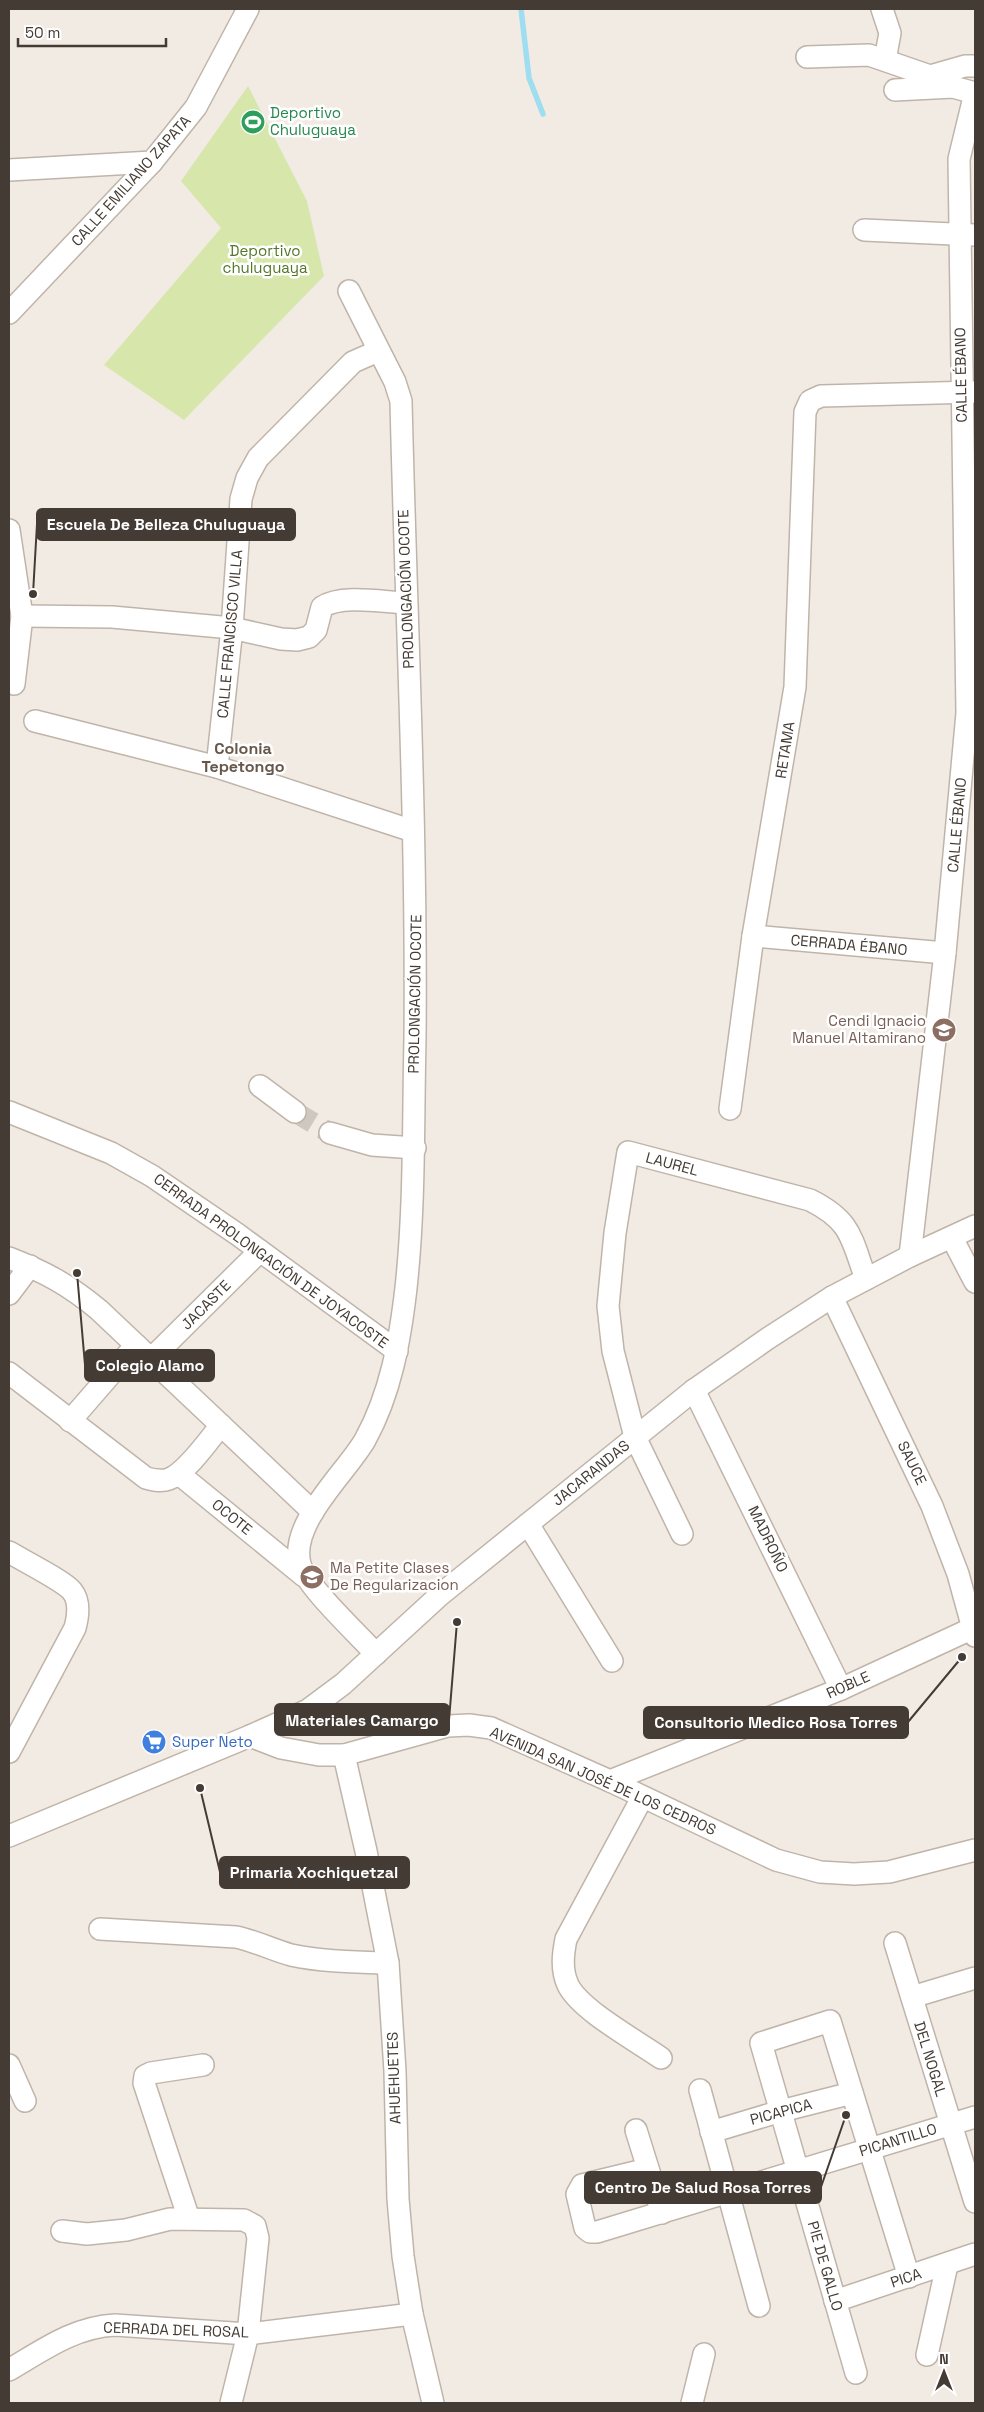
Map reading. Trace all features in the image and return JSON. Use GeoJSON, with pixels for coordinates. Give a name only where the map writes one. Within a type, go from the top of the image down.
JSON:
{"type":"FeatureCollection","features":[{"type":"Feature","properties":{"kind":"street","name":"CALLE EMILIANO ZAPATA"},"geometry":{"type":"LineString","coordinates":[[9,313],[152,162],[196,107],[248,9]]}},
{"type":"Feature","properties":{"kind":"street"},"geometry":{"type":"LineString","coordinates":[[882,9],[890,33],[886,60]]}},
{"type":"Feature","properties":{"kind":"street"},"geometry":{"type":"LineString","coordinates":[[807,57],[869,55],[930,76],[965,66],[975,66]]}},
{"type":"Feature","properties":{"kind":"street"},"geometry":{"type":"LineString","coordinates":[[949,55],[965,57],[975,62]]}},
{"type":"Feature","properties":{"kind":"street"},"geometry":{"type":"LineString","coordinates":[[895,90],[953,87],[975,93]]}},
{"type":"Feature","properties":{"kind":"street","name":"CALLE ÉBANO"},"geometry":{"type":"LineString","coordinates":[[910,1256],[945,953],[967,713],[971,600],[968,234],[959,159],[975,93]]}},
{"type":"Feature","properties":{"kind":"street"},"geometry":{"type":"LineString","coordinates":[[9,170],[152,162]]}},
{"type":"Feature","properties":{"kind":"street"},"geometry":{"type":"LineString","coordinates":[[864,230],[968,234]]}},
{"type":"Feature","properties":{"kind":"street","name":"PROLONGACIÓN OCOTE"},"geometry":{"type":"LineString","coordinates":[[349,292],[395,382],[401,401],[416,904],[415,1148],[406,1287],[390,1381],[380,1408],[364,1441],[314,1512],[304,1531],[298,1550],[304,1576],[376,1654]]}},
{"type":"Feature","properties":{"kind":"street","name":"CALLE FRANCISCO VILLA"},"geometry":{"type":"LineString","coordinates":[[217,767],[232,628],[241,499],[247,478],[258,458],[353,362],[378,351]]}},
{"type":"Feature","properties":{"kind":"street","name":"RETAMA"},"geometry":{"type":"LineString","coordinates":[[730,1109],[754,936],[795,687],[806,412],[810,401],[821,396],[968,392]]}},
{"type":"Feature","properties":{"kind":"street"},"geometry":{"type":"LineString","coordinates":[[9,530],[22,616],[14,684]]}},
{"type":"Feature","properties":{"kind":"street"},"geometry":{"type":"LineString","coordinates":[[22,616],[112,617],[232,628],[281,639],[297,640],[309,637],[316,630],[322,606],[331,601],[406,603]]}},
{"type":"Feature","properties":{"kind":"street"},"geometry":{"type":"LineString","coordinates":[[35,721],[217,767],[413,831]]}},
{"type":"Feature","properties":{"kind":"street","name":"CERRADA ÉBANO"},"geometry":{"type":"LineString","coordinates":[[754,936],[945,953]]}},
{"type":"Feature","properties":{"kind":"street"},"geometry":{"type":"LineString","coordinates":[[260,1086],[295,1112]]}},
{"type":"Feature","properties":{"kind":"street","name":"CERRADA PROLONGACIÓN DE JOYACOSTE"},"geometry":{"type":"LineString","coordinates":[[9,1112],[112,1153],[152,1176],[260,1251],[396,1351]]}},
{"type":"Feature","properties":{"kind":"street"},"geometry":{"type":"LineString","coordinates":[[330,1132],[372,1145],[415,1148]]}},
{"type":"Feature","properties":{"kind":"street","name":"LAUREL"},"geometry":{"type":"LineString","coordinates":[[635,1437],[613,1351],[608,1306],[615,1232],[628,1152],[810,1200],[829,1209],[840,1218],[848,1229],[866,1279]]}},
{"type":"Feature","properties":{"kind":"street","name":"JACARANDAS"},"geometry":{"type":"LineString","coordinates":[[250,1736],[308,1710],[343,1684],[440,1595],[694,1390],[767,1339],[832,1298],[910,1256],[975,1226]]}},
{"type":"Feature","properties":{"kind":"street"},"geometry":{"type":"LineString","coordinates":[[952,1238],[975,1282]]}},
{"type":"Feature","properties":{"kind":"street","name":"JACASTE"},"geometry":{"type":"LineString","coordinates":[[151,1360],[260,1251]]}},
{"type":"Feature","properties":{"kind":"street"},"geometry":{"type":"LineString","coordinates":[[9,1258],[30,1266],[72,1287],[314,1512]]}},
{"type":"Feature","properties":{"kind":"street"},"geometry":{"type":"LineString","coordinates":[[9,1294],[30,1266]]}},
{"type":"Feature","properties":{"kind":"street","name":"SAUCE"},"geometry":{"type":"LineString","coordinates":[[832,1298],[932,1506],[958,1574],[974,1632]]}},
{"type":"Feature","properties":{"kind":"street"},"geometry":{"type":"LineString","coordinates":[[70,1421],[136,1345]]}},
{"type":"Feature","properties":{"kind":"street"},"geometry":{"type":"LineString","coordinates":[[9,1374],[146,1478],[157,1481],[169,1479],[179,1474],[221,1425]]}},
{"type":"Feature","properties":{"kind":"street","name":"MADROÑO"},"geometry":{"type":"LineString","coordinates":[[694,1390],[841,1689]]}},
{"type":"Feature","properties":{"kind":"street"},"geometry":{"type":"LineString","coordinates":[[635,1437],[682,1534]]}},
{"type":"Feature","properties":{"kind":"street","name":"OCOTE"},"geometry":{"type":"LineString","coordinates":[[179,1474],[304,1576]]}},
{"type":"Feature","properties":{"kind":"street"},"geometry":{"type":"LineString","coordinates":[[528,1524],[612,1661]]}},
{"type":"Feature","properties":{"kind":"street"},"geometry":{"type":"LineString","coordinates":[[9,1552],[72,1591],[78,1618],[75,1628],[9,1752]]}},
{"type":"Feature","properties":{"kind":"street","name":"ROBLE"},"geometry":{"type":"LineString","coordinates":[[610,1782],[841,1689],[974,1632]]}},
{"type":"Feature","properties":{"kind":"street","name":"AVENIDA SAN JOSÉ DE LOS CEDROS"},"geometry":{"type":"LineString","coordinates":[[250,1736],[281,1748],[319,1755],[344,1755],[448,1726],[469,1725],[490,1728],[776,1860],[820,1872],[854,1874],[889,1872],[975,1850]]}},
{"type":"Feature","properties":{"kind":"street"},"geometry":{"type":"LineString","coordinates":[[9,1836],[250,1736]]}},
{"type":"Feature","properties":{"kind":"street","name":"AHUEHUETES"},"geometry":{"type":"LineString","coordinates":[[344,1755],[366,1851],[388,1964],[395,2071],[398,2199],[403,2256],[412,2314],[434,2403]]}},
{"type":"Feature","properties":{"kind":"street"},"geometry":{"type":"LineString","coordinates":[[642,1798],[566,1939],[562,1962],[568,1984],[583,2004],[661,2058]]}},
{"type":"Feature","properties":{"kind":"street"},"geometry":{"type":"LineString","coordinates":[[100,1929],[236,1937],[257,1942],[288,1954],[312,1959],[388,1964]]}},
{"type":"Feature","properties":{"kind":"street","name":"DEL NOGAL"},"geometry":{"type":"LineString","coordinates":[[895,1944],[975,2202]]}},
{"type":"Feature","properties":{"kind":"street"},"geometry":{"type":"LineString","coordinates":[[912,1997],[975,1978]]}},
{"type":"Feature","properties":{"kind":"street","name":"PIE DE GALLO"},"geometry":{"type":"LineString","coordinates":[[852,2093],[830,2021],[761,2043],[856,2373]]}},
{"type":"Feature","properties":{"kind":"street"},"geometry":{"type":"LineString","coordinates":[[9,2064],[25,2101]]}},
{"type":"Feature","properties":{"kind":"street"},"geometry":{"type":"LineString","coordinates":[[189,2219],[144,2083],[145,2076],[151,2073],[203,2065]]}},
{"type":"Feature","properties":{"kind":"street"},"geometry":{"type":"LineString","coordinates":[[700,2090],[759,2306]]}},
{"type":"Feature","properties":{"kind":"street"},"geometry":{"type":"LineString","coordinates":[[852,2093],[909,2277]]}},
{"type":"Feature","properties":{"kind":"street","name":"PICAPICA"},"geometry":{"type":"LineString","coordinates":[[711,2132],[781,2111],[852,2093]]}},
{"type":"Feature","properties":{"kind":"street","name":"PICANTILLO"},"geometry":{"type":"LineString","coordinates":[[648,2169],[582,2185],[577,2194],[585,2228],[590,2232],[597,2232],[975,2117]]}},
{"type":"Feature","properties":{"kind":"street"},"geometry":{"type":"LineString","coordinates":[[636,2130],[662,2213]]}},
{"type":"Feature","properties":{"kind":"street"},"geometry":{"type":"LineString","coordinates":[[62,2231],[73,2234],[96,2233],[126,2230],[161,2220],[189,2219],[244,2220],[255,2226],[258,2238],[248,2334],[231,2403]]}},
{"type":"Feature","properties":{"kind":"street","name":"PICA"},"geometry":{"type":"LineString","coordinates":[[835,2301],[947,2265],[975,2254]]}},
{"type":"Feature","properties":{"kind":"street"},"geometry":{"type":"LineString","coordinates":[[927,2355],[947,2265]]}},
{"type":"Feature","properties":{"kind":"street","name":"CERRADA DEL ROSAL"},"geometry":{"type":"LineString","coordinates":[[9,2370],[72,2334],[94,2326],[115,2325],[248,2334],[412,2314]]}},
{"type":"Feature","properties":{"kind":"street"},"geometry":{"type":"LineString","coordinates":[[692,2403],[704,2354]]}},
{"type":"Feature","properties":{"kind":"green space","name":"Deportivo chuluguaya"},"geometry":{"type":"Polygon","coordinates":[[[248,86],[307,201],[324,276],[184,420],[104,365],[221,228],[181,181],[248,86]]]}},
{"type":"Feature","properties":{"kind":"waterway"},"geometry":{"type":"LineString","coordinates":[[521,9],[529,78],[543,114]]}},
{"type":"Feature","properties":{"kind":"tunnel"},"geometry":{"type":"LineString","coordinates":[[295,1112],[330,1133]]}},
{"type":"Feature","properties":{"kind":"place","name":"Deportivo Chuluguaya"},"geometry":{"type":"Point","coordinates":[253,122]}},
{"type":"Feature","properties":{"kind":"place","name":"Escuela De Belleza Chuluguaya"},"geometry":{"type":"Point","coordinates":[33,594]}},
{"type":"Feature","properties":{"kind":"place","name":"Cendi Ignacio Manuel Altamirano"},"geometry":{"type":"Point","coordinates":[944,1030]}},
{"type":"Feature","properties":{"kind":"place","name":"Colegio Alamo"},"geometry":{"type":"Point","coordinates":[77,1273]}},
{"type":"Feature","properties":{"kind":"place","name":"Ma Petite Clases De Regularizacion"},"geometry":{"type":"Point","coordinates":[312,1577]}},
{"type":"Feature","properties":{"kind":"place","name":"Materiales Camargo"},"geometry":{"type":"Point","coordinates":[457,1622]}},
{"type":"Feature","properties":{"kind":"place","name":"Consultorio Medico Rosa Torres"},"geometry":{"type":"Point","coordinates":[962,1657]}},
{"type":"Feature","properties":{"kind":"place","name":"Super Neto"},"geometry":{"type":"Point","coordinates":[154,1742]}},
{"type":"Feature","properties":{"kind":"place","name":"Primaria Xochiquetzal"},"geometry":{"type":"Point","coordinates":[200,1788]}},
{"type":"Feature","properties":{"kind":"place","name":"Centro De Salud Rosa Torres"},"geometry":{"type":"Point","coordinates":[846,2115]}},
{"type":"Feature","properties":{"kind":"district","name":"Colonia Tepetongo"},"geometry":{"type":"Point","coordinates":[243,757]}}]}
